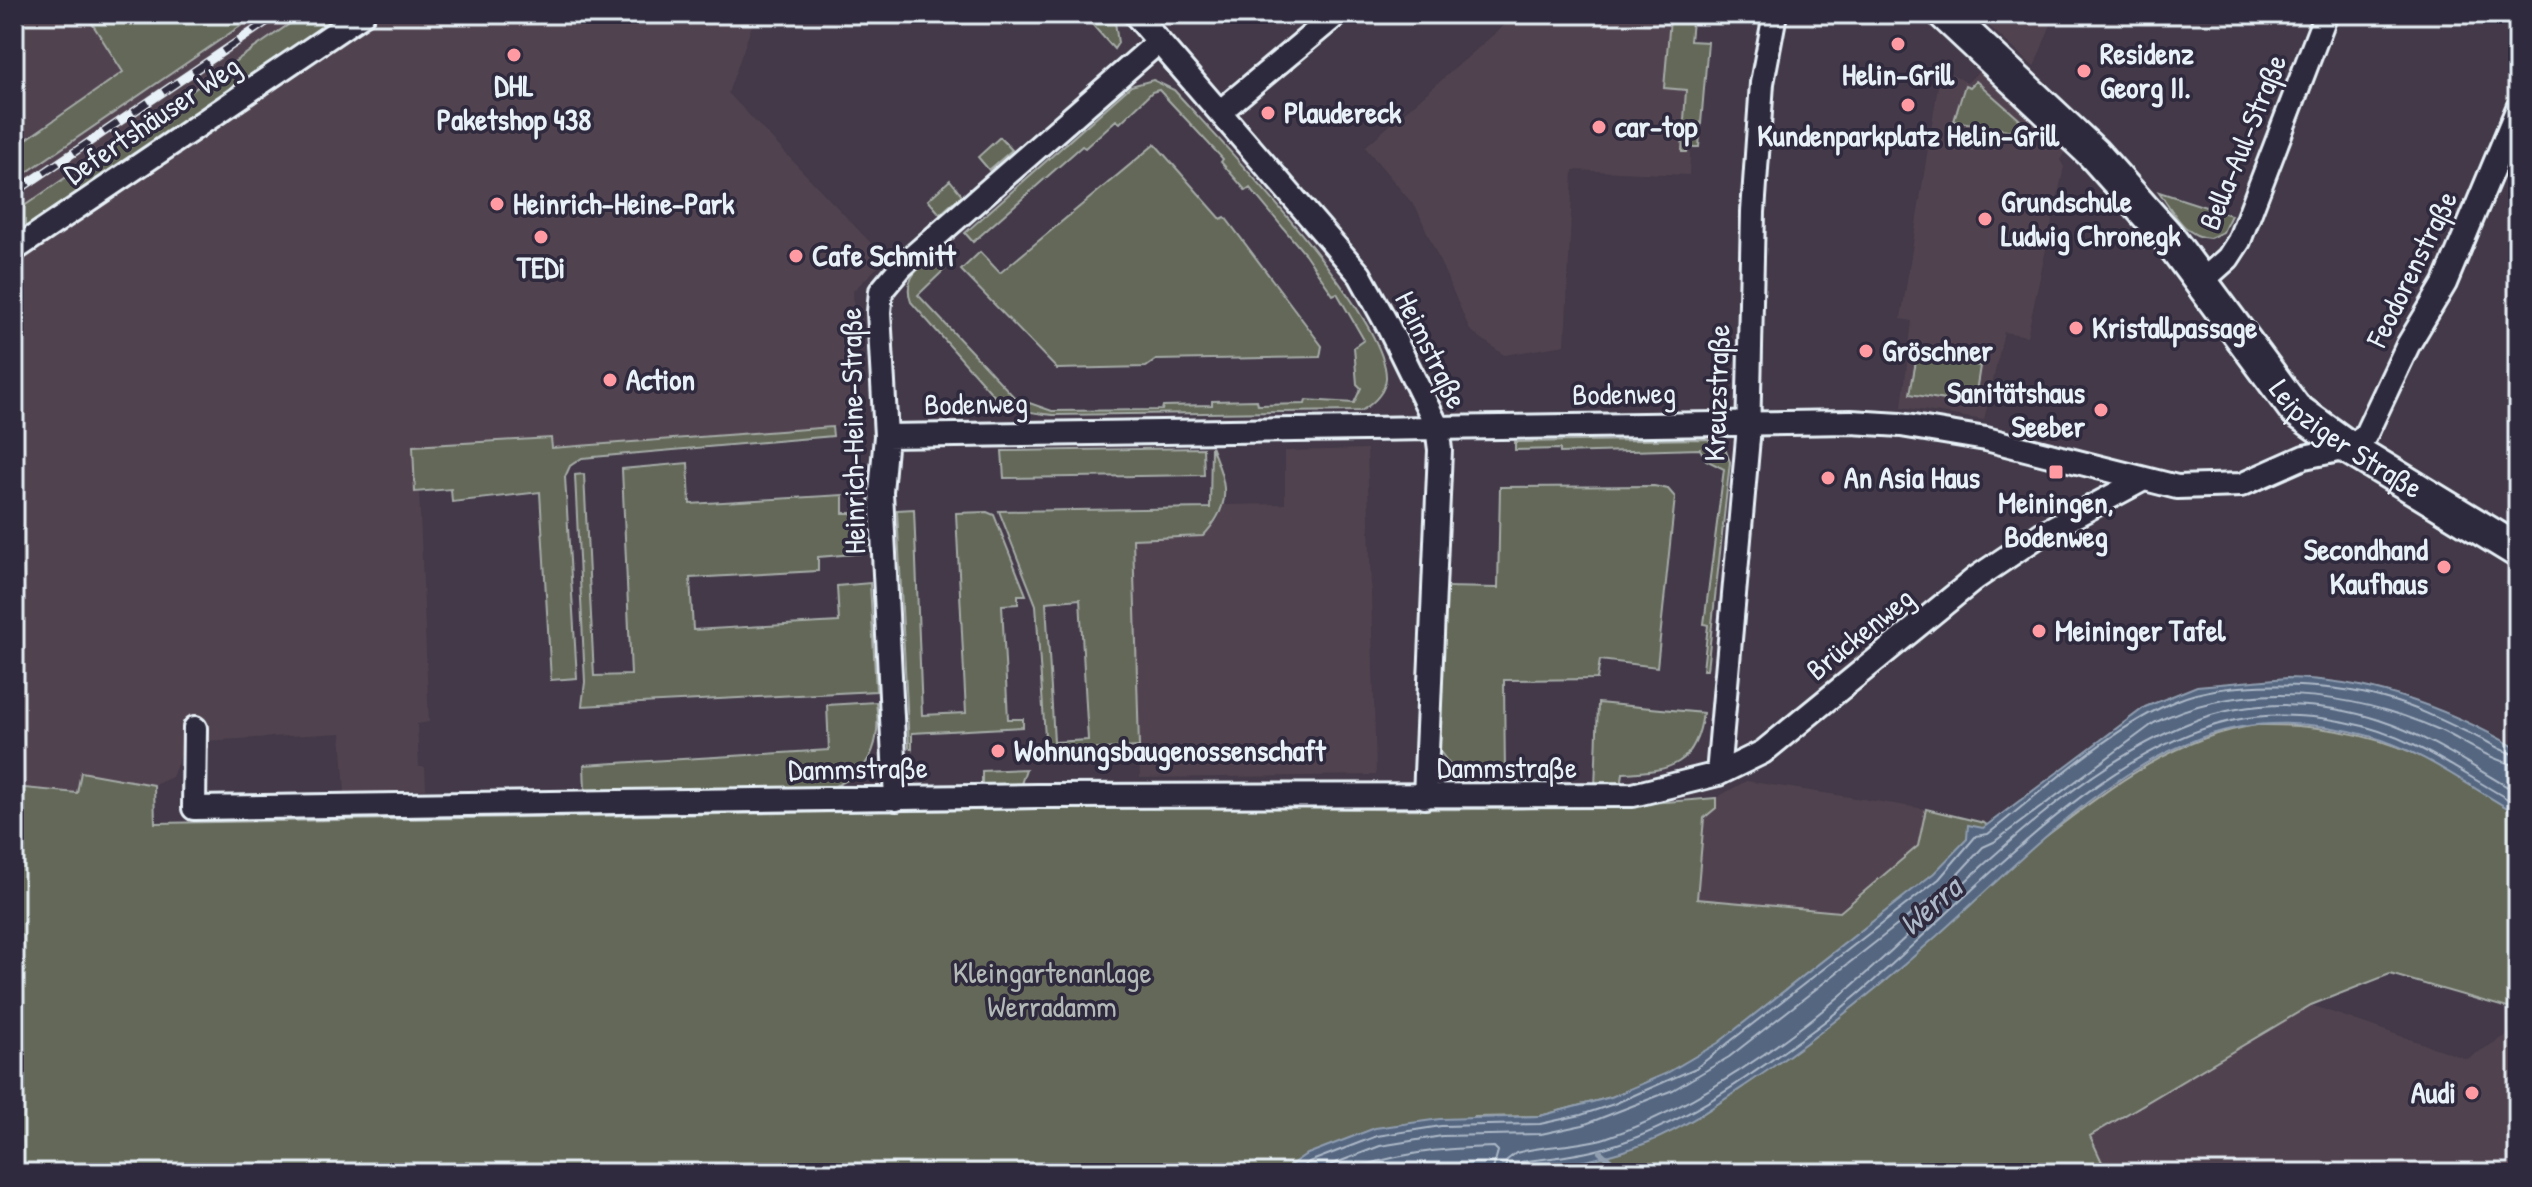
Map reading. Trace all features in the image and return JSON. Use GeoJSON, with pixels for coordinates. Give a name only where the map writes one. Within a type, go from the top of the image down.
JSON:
{"type":"FeatureCollection","features":[{"type":"Feature","properties":{"kind":"main road","name":"Leipziger Straße"},"geometry":{"type":"LineString","coordinates":[[1945,14],[2093,153],[2167,236],[2295,409],[2349,448],[2518,551]]}},
{"type":"Feature","properties":{"kind":"street","name":"Defertshäuser Weg"},"geometry":{"type":"LineString","coordinates":[[14,250],[363,14]]}},
{"type":"Feature","properties":{"kind":"street","name":"Heimstraße"},"geometry":{"type":"LineString","coordinates":[[1135,14],[1360,275],[1437,426],[1440,450],[1425,797]]}},
{"type":"Feature","properties":{"kind":"street"},"geometry":{"type":"LineString","coordinates":[[1221,111],[1337,14]]}},
{"type":"Feature","properties":{"kind":"street","name":"Kreuzstraße"},"geometry":{"type":"LineString","coordinates":[[1718,774],[1748,438],[1746,421],[1762,83],[1775,14]]}},
{"type":"Feature","properties":{"kind":"street","name":"Bella-Aul-Straße"},"geometry":{"type":"LineString","coordinates":[[2201,282],[2228,258],[2239,241],[2326,14]]}},
{"type":"Feature","properties":{"kind":"street","name":"Heinrich-Heine-Straße"},"geometry":{"type":"LineString","coordinates":[[896,799],[881,492],[886,436],[879,312],[881,291],[902,266],[1157,43]]}},
{"type":"Feature","properties":{"kind":"street","name":"Feodorenstraße"},"geometry":{"type":"LineString","coordinates":[[2349,448],[2365,436],[2408,345],[2445,283],[2518,108]]}},
{"type":"Feature","properties":{"kind":"street","name":"Bodenweg"},"geometry":{"type":"LineString","coordinates":[[886,436],[1746,421],[1851,422],[1934,429],[2177,487],[2241,485],[2304,457],[2349,448]]}},
{"type":"Feature","properties":{"kind":"street","name":"Brückenweg"},"geometry":{"type":"LineString","coordinates":[[1603,798],[1633,795],[1718,774],[1763,752],[1976,578],[2043,533],[2142,480]]}},
{"type":"Feature","properties":{"kind":"street","name":"Dammstraße"},"geometry":{"type":"LineString","coordinates":[[195,728],[194,808],[896,799],[1603,798]]}},
{"type":"Feature","properties":{"kind":"shaded area"},"geometry":{"type":"Polygon","coordinates":[[[14,14],[85,14],[122,72],[14,146],[14,14]]]}},
{"type":"Feature","properties":{"kind":"shaded area"},"geometry":{"type":"Polygon","coordinates":[[[258,14],[304,14],[14,213],[14,181],[258,14]]]}},
{"type":"Feature","properties":{"kind":"shaded area"},"geometry":{"type":"Polygon","coordinates":[[[373,14],[756,14],[728,93],[886,259],[853,291],[857,425],[551,448],[551,439],[415,492],[419,492],[429,722],[417,724],[419,767],[425,767],[426,789],[345,793],[341,733],[186,742],[172,777],[154,785],[81,773],[78,793],[14,787],[14,265],[373,14]]]}},
{"type":"Feature","properties":{"kind":"shaded area"},"geometry":{"type":"Polygon","coordinates":[[[1692,14],[1688,42],[1696,43],[1689,175],[1573,170],[1565,345],[1504,355],[1470,330],[1417,209],[1365,147],[1516,15],[1692,14]]]}},
{"type":"Feature","properties":{"kind":"shaded area"},"geometry":{"type":"Polygon","coordinates":[[[1976,14],[2055,14],[2034,67],[1976,14]]]}},
{"type":"Feature","properties":{"kind":"shaded area","name":"Grundschule Ludwig Chronegk"},"geometry":{"type":"Polygon","coordinates":[[[1941,67],[1967,83],[1979,71],[2065,151],[2060,160],[2064,167],[2027,336],[2004,332],[1984,420],[1902,407],[1912,321],[1901,319],[1941,67]]]}},
{"type":"Feature","properties":{"kind":"shaded area"},"geometry":{"type":"Polygon","coordinates":[[[1367,449],[1376,775],[1140,778],[1133,538],[1203,536],[1218,520],[1224,505],[1285,504],[1285,451],[1367,449]]]}},
{"type":"Feature","properties":{"kind":"shaded area"},"geometry":{"type":"Polygon","coordinates":[[[1746,781],[1926,809],[1919,846],[1841,912],[1697,899],[1704,818],[1716,808],[1716,798],[1746,781]]]}},
{"type":"Feature","properties":{"kind":"shaded area"},"geometry":{"type":"Polygon","coordinates":[[[2311,1005],[2467,1059],[2517,1029],[2518,1173],[2107,1173],[2090,1136],[2311,1005]]]}},
{"type":"Feature","properties":{"kind":"green space"},"geometry":{"type":"Polygon","coordinates":[[[86,14],[258,14],[14,181],[14,148],[123,72],[86,14]]]}},
{"type":"Feature","properties":{"kind":"green space"},"geometry":{"type":"Polygon","coordinates":[[[304,14],[349,14],[14,240],[14,213],[304,14]]]}},
{"type":"Feature","properties":{"kind":"green space"},"geometry":{"type":"Polygon","coordinates":[[[1083,14],[1108,14],[1115,22],[1118,43],[1114,49],[1083,14]]]}},
{"type":"Feature","properties":{"kind":"green space"},"geometry":{"type":"Polygon","coordinates":[[[1670,19],[1692,21],[1690,41],[1708,42],[1699,147],[1688,147],[1687,152],[1682,152],[1686,90],[1664,88],[1670,19]]]}},
{"type":"Feature","properties":{"kind":"green space"},"geometry":{"type":"Polygon","coordinates":[[[1153,80],[1174,90],[1261,186],[1332,272],[1360,313],[1379,350],[1386,378],[1378,397],[1361,411],[1053,415],[1023,410],[995,397],[911,302],[910,281],[932,256],[945,269],[918,295],[1015,398],[1052,411],[1162,410],[1163,406],[1212,405],[1212,401],[1257,400],[1258,405],[1305,404],[1306,400],[1354,403],[1361,388],[1357,384],[1354,347],[1364,340],[1337,293],[1333,295],[1305,254],[1250,188],[1246,191],[1221,162],[1223,159],[1159,90],[1152,92],[1120,123],[1116,120],[1085,148],[1082,146],[973,242],[965,233],[1131,86],[1153,80]]]}},
{"type":"Feature","properties":{"kind":"green space"},"geometry":{"type":"Polygon","coordinates":[[[1976,81],[2027,126],[2025,133],[1954,121],[1965,85],[1970,87],[1976,81]]]}},
{"type":"Feature","properties":{"kind":"green space"},"geometry":{"type":"Polygon","coordinates":[[[1000,137],[1012,150],[989,170],[978,157],[1000,137]]]}},
{"type":"Feature","properties":{"kind":"green space"},"geometry":{"type":"Polygon","coordinates":[[[1155,144],[1221,219],[1225,217],[1322,346],[1320,357],[1156,360],[1146,367],[1057,369],[961,270],[980,252],[1000,273],[1155,144]]]}},
{"type":"Feature","properties":{"kind":"green space"},"geometry":{"type":"Polygon","coordinates":[[[950,180],[962,195],[940,214],[928,200],[950,180]]]}},
{"type":"Feature","properties":{"kind":"green space"},"geometry":{"type":"Polygon","coordinates":[[[2159,192],[2231,215],[2223,232],[2210,238],[2201,237],[2180,222],[2159,192]]]}},
{"type":"Feature","properties":{"kind":"green space"},"geometry":{"type":"Polygon","coordinates":[[[1917,356],[1980,366],[1974,405],[1910,394],[1917,356]]]}},
{"type":"Feature","properties":{"kind":"green space"},"geometry":{"type":"Polygon","coordinates":[[[832,427],[833,436],[582,458],[570,466],[565,477],[577,678],[551,680],[540,492],[452,502],[451,489],[415,492],[413,446],[551,438],[552,448],[832,427]]]}},
{"type":"Feature","properties":{"kind":"green space"},"geometry":{"type":"Polygon","coordinates":[[[1707,439],[1724,446],[1730,462],[1707,670],[1703,670],[1708,625],[1704,624],[1724,469],[1706,460],[1700,449],[1560,453],[1560,449],[1515,450],[1515,442],[1707,439]]]}},
{"type":"Feature","properties":{"kind":"green space"},"geometry":{"type":"Polygon","coordinates":[[[1211,446],[1224,493],[1219,513],[1203,536],[1133,539],[1139,747],[1046,752],[1036,605],[999,511],[1210,508],[1211,446]],[[1080,599],[1046,602],[1054,742],[1088,740],[1080,599]]]}},
{"type":"Feature","properties":{"kind":"green space"},"geometry":{"type":"Polygon","coordinates":[[[1203,448],[1204,475],[1004,478],[1002,451],[1203,448]]]}},
{"type":"Feature","properties":{"kind":"green space"},"geometry":{"type":"Polygon","coordinates":[[[688,463],[690,504],[843,495],[843,513],[865,513],[866,553],[818,557],[818,571],[690,578],[693,630],[839,622],[837,586],[870,583],[876,691],[582,706],[585,682],[575,475],[584,474],[594,676],[631,675],[622,469],[688,463]]]}},
{"type":"Feature","properties":{"kind":"green space"},"geometry":{"type":"Polygon","coordinates":[[[1654,486],[1668,489],[1675,497],[1657,667],[1600,660],[1597,679],[1504,680],[1505,775],[1455,772],[1439,750],[1444,587],[1498,588],[1500,487],[1654,486]]]}},
{"type":"Feature","properties":{"kind":"green space"},"geometry":{"type":"Polygon","coordinates":[[[914,509],[922,715],[966,713],[956,513],[987,512],[994,515],[1026,595],[1018,595],[1018,604],[1002,605],[1008,719],[1023,719],[1023,727],[912,733],[912,749],[909,747],[897,510],[914,509]]]}},
{"type":"Feature","properties":{"kind":"green space"},"geometry":{"type":"Polygon","coordinates":[[[876,702],[877,731],[870,756],[855,775],[829,788],[585,791],[584,765],[829,750],[827,705],[876,702]]]}},
{"type":"Feature","properties":{"kind":"green space"},"geometry":{"type":"Polygon","coordinates":[[[1598,703],[1703,713],[1700,730],[1688,754],[1679,762],[1655,770],[1623,773],[1621,789],[1595,789],[1598,703]]]}},
{"type":"Feature","properties":{"kind":"green space","name":"Kleingartenanlage Werradamm"},"geometry":{"type":"Polygon","coordinates":[[[2257,725],[2283,725],[2333,730],[2381,741],[2451,771],[2518,814],[2518,1011],[2390,974],[2311,1005],[2090,1136],[2107,1173],[14,1173],[14,787],[77,793],[81,772],[154,785],[155,823],[1236,806],[1476,809],[1596,806],[1716,798],[1716,808],[1704,818],[1697,899],[1840,912],[1918,846],[1926,809],[1984,823],[2025,852],[2106,792],[2162,757],[2224,732],[2257,725]],[[1611,1097],[1540,1116],[1475,1117],[1478,1172],[1611,1097]]]}},
{"type":"Feature","properties":{"kind":"green space"},"geometry":{"type":"Polygon","coordinates":[[[1026,769],[1021,784],[982,786],[982,771],[1026,769]]]}},
{"type":"Feature","properties":{"kind":"water","name":"Werra"},"geometry":{"type":"Polygon","coordinates":[[[2287,678],[2348,684],[2407,698],[2463,720],[2518,749],[2518,814],[2427,760],[2369,736],[2328,727],[2286,724],[2264,724],[2223,731],[2165,753],[2095,797],[2062,822],[1916,954],[1845,1013],[1734,1093],[1662,1136],[1605,1156],[1514,1172],[1419,1175],[1279,1173],[1305,1155],[1375,1128],[1440,1119],[1540,1116],[1611,1097],[1665,1074],[1718,1043],[1934,873],[1967,839],[1968,825],[1983,828],[2145,707],[2197,686],[2287,678]]]}},
{"type":"Feature","properties":{"kind":"waterway"},"geometry":{"type":"LineString","coordinates":[[1600,1152],[1624,1173]]}},
{"type":"Feature","properties":{"kind":"railway"},"geometry":{"type":"LineString","coordinates":[[14,193],[278,14]]}},
{"type":"Feature","properties":{"kind":"place","name":"Helin-Grill"},"geometry":{"type":"Point","coordinates":[1898,44]}},
{"type":"Feature","properties":{"kind":"place","name":"DHL Paketshop 438"},"geometry":{"type":"Point","coordinates":[514,55]}},
{"type":"Feature","properties":{"kind":"place","name":"Residenz Georg II."},"geometry":{"type":"Point","coordinates":[2084,71]}},
{"type":"Feature","properties":{"kind":"place","name":"Kundenparkplatz Helin-Grill"},"geometry":{"type":"Point","coordinates":[1908,105]}},
{"type":"Feature","properties":{"kind":"place","name":"Plaudereck"},"geometry":{"type":"Point","coordinates":[1268,113]}},
{"type":"Feature","properties":{"kind":"place","name":"car-top"},"geometry":{"type":"Point","coordinates":[1599,127]}},
{"type":"Feature","properties":{"kind":"place","name":"Heinrich-Heine-Park"},"geometry":{"type":"Point","coordinates":[497,204]}},
{"type":"Feature","properties":{"kind":"place","name":"Grundschule Ludwig Chronegk"},"geometry":{"type":"Point","coordinates":[1985,219]}},
{"type":"Feature","properties":{"kind":"place","name":"TEDi"},"geometry":{"type":"Point","coordinates":[541,237]}},
{"type":"Feature","properties":{"kind":"place","name":"Cafe Schmitt"},"geometry":{"type":"Point","coordinates":[796,256]}},
{"type":"Feature","properties":{"kind":"place","name":"Kristallpassage"},"geometry":{"type":"Point","coordinates":[2076,328]}},
{"type":"Feature","properties":{"kind":"place","name":"Gröschner"},"geometry":{"type":"Point","coordinates":[1866,351]}},
{"type":"Feature","properties":{"kind":"place","name":"Action"},"geometry":{"type":"Point","coordinates":[610,380]}},
{"type":"Feature","properties":{"kind":"place","name":"Sanitätshaus Seeber"},"geometry":{"type":"Point","coordinates":[2101,410]}},
{"type":"Feature","properties":{"kind":"place","name":"Meiningen, Bodenweg"},"geometry":{"type":"Point","coordinates":[2056,472]}},
{"type":"Feature","properties":{"kind":"place","name":"An Asia Haus"},"geometry":{"type":"Point","coordinates":[1828,478]}},
{"type":"Feature","properties":{"kind":"place","name":"Secondhand Kaufhaus"},"geometry":{"type":"Point","coordinates":[2444,567]}},
{"type":"Feature","properties":{"kind":"place","name":"Meininger Tafel"},"geometry":{"type":"Point","coordinates":[2039,631]}},
{"type":"Feature","properties":{"kind":"place","name":"Wohnungsbaugenossenschaft"},"geometry":{"type":"Point","coordinates":[998,751]}},
{"type":"Feature","properties":{"kind":"place","name":"Audi"},"geometry":{"type":"Point","coordinates":[2472,1093]}}]}
